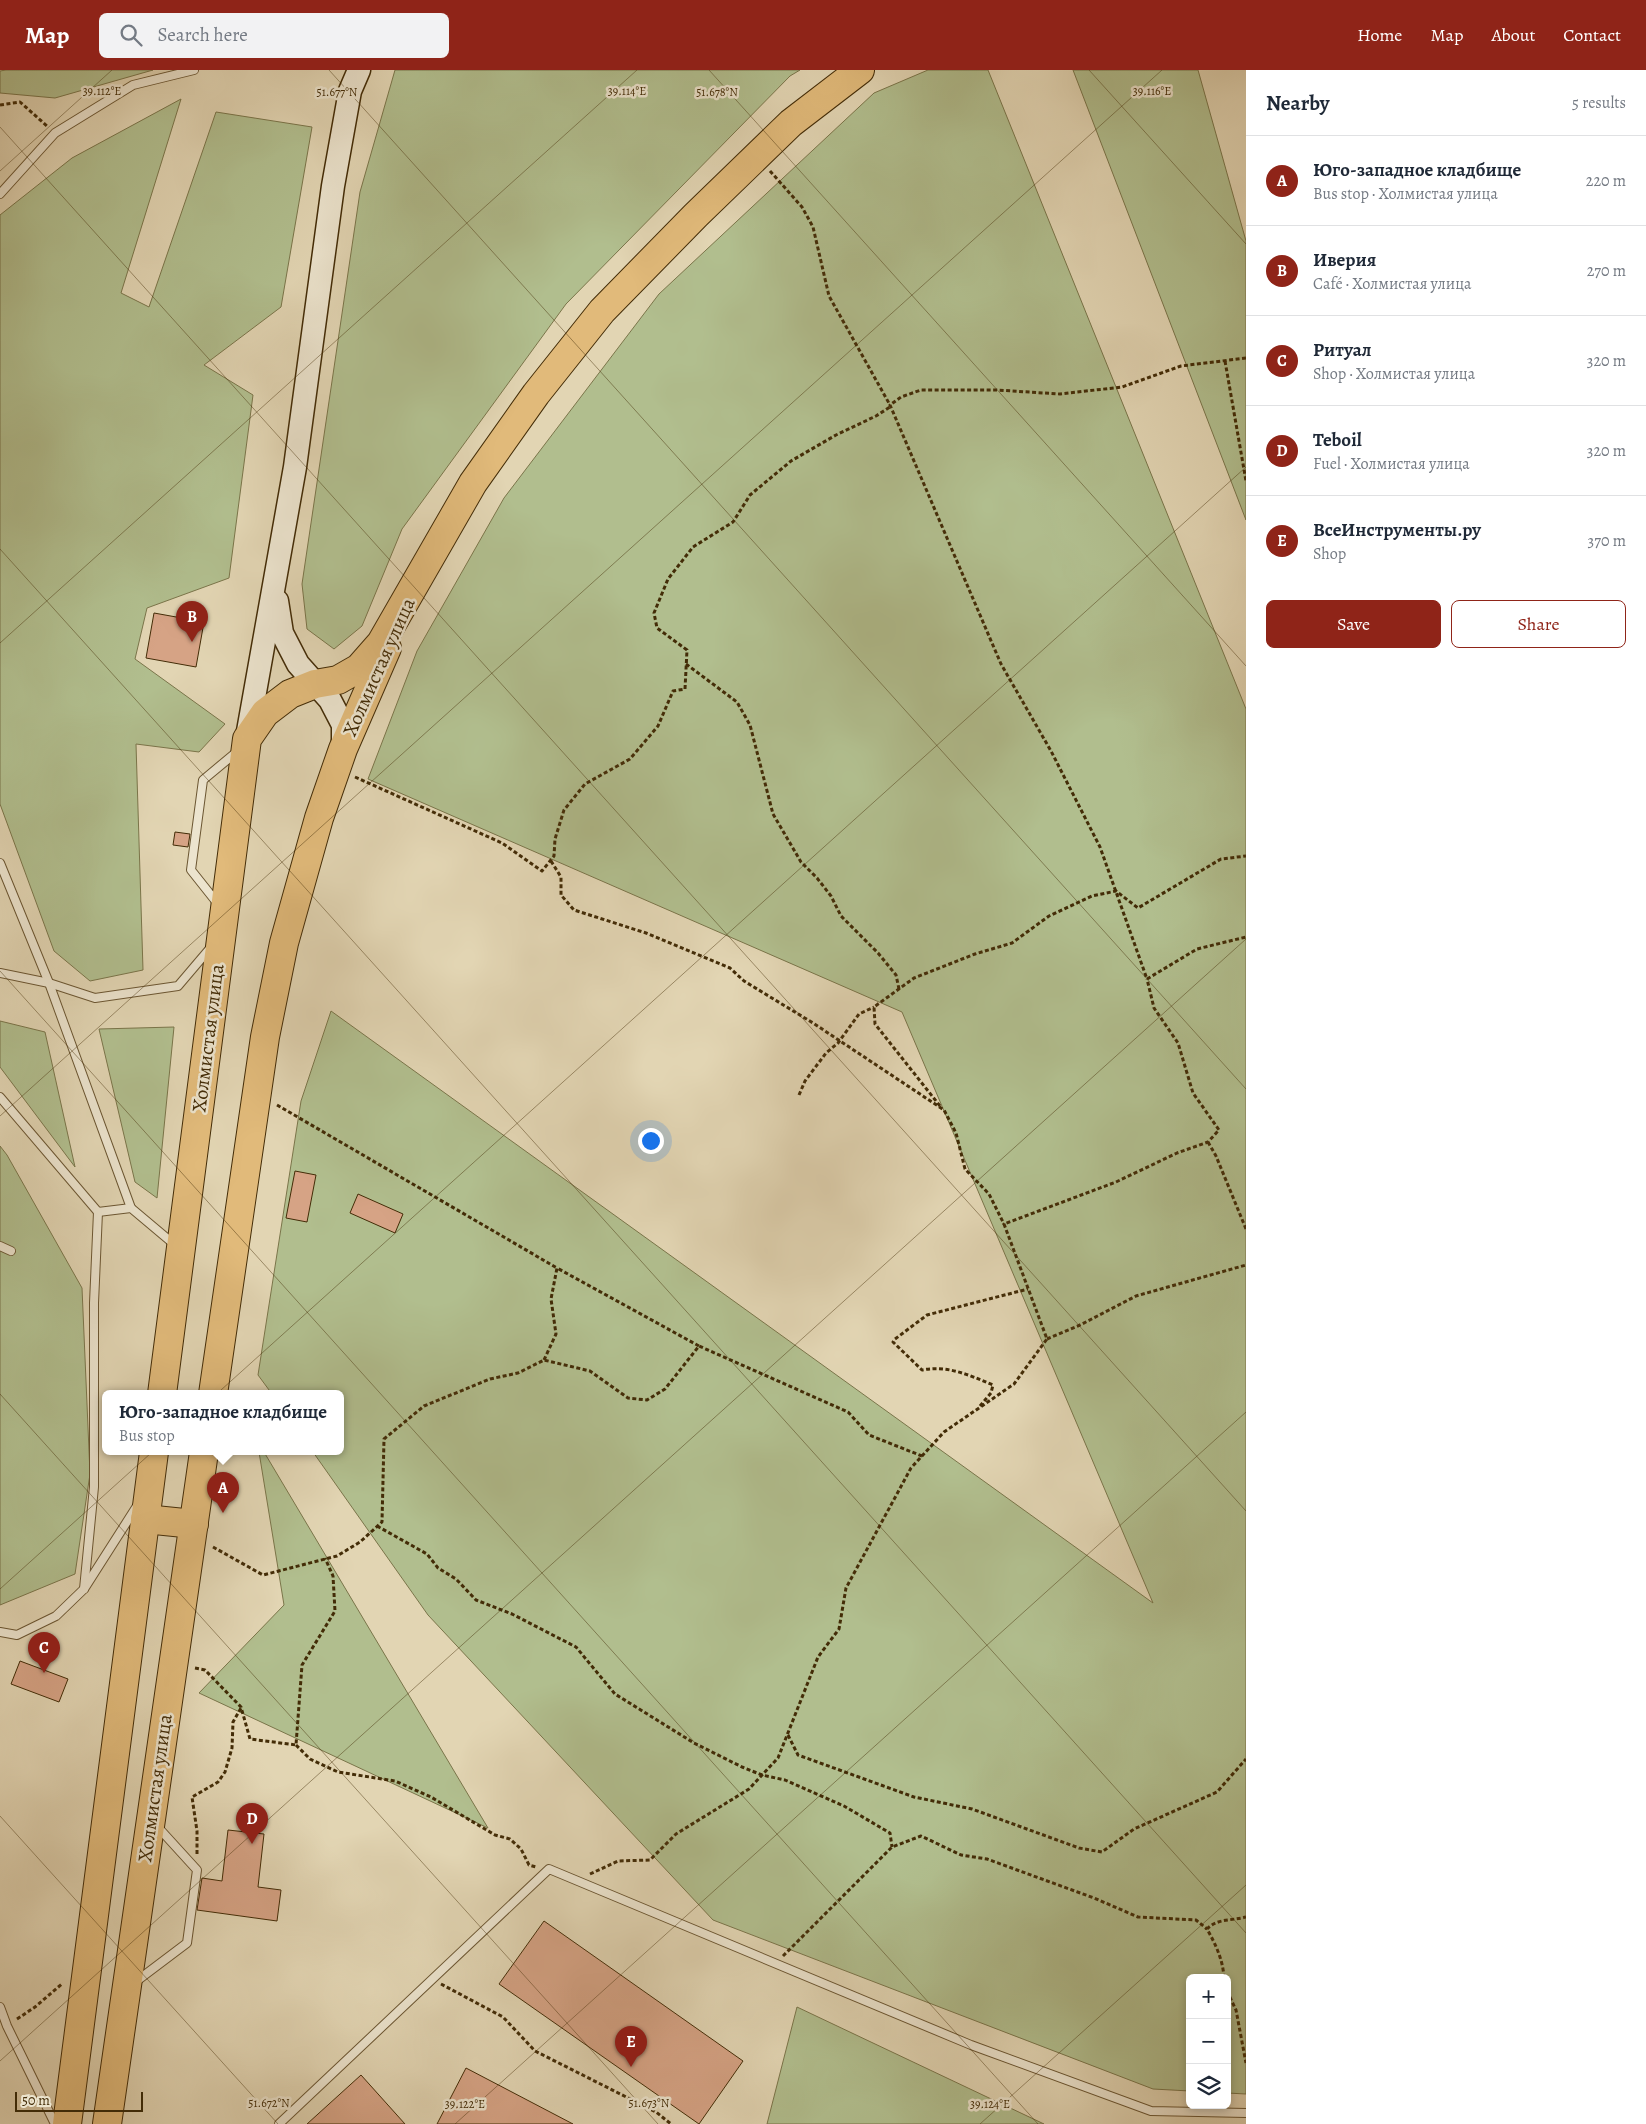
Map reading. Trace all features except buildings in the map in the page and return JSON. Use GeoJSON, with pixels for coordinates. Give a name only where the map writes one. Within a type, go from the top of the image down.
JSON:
{"type":"FeatureCollection","features":[{"type":"Feature","properties":{"kind":"highway"},"geometry":{"type":"LineString","coordinates":[[415,584],[473,483],[536,394],[602,310],[791,123],[860,70]]}},
{"type":"Feature","properties":{"kind":"highway","name":"Холмистая улица"},"geometry":{"type":"LineString","coordinates":[[162,1390],[247,742],[265,713],[290,694],[315,684],[338,680],[359,668],[380,643],[415,584]]}},
{"type":"Feature","properties":{"kind":"highway","name":"Холмистая улица"},"geometry":{"type":"LineString","coordinates":[[214,1390],[256,1092],[265,1036],[284,944],[319,818],[340,759],[415,584]]}},
{"type":"Feature","properties":{"kind":"highway"},"geometry":{"type":"LineString","coordinates":[[67,2124],[154,1455]]}},
{"type":"Feature","properties":{"kind":"highway","name":"Холмистая улица"},"geometry":{"type":"LineString","coordinates":[[106,2124],[204,1455]]}},
{"type":"Feature","properties":{"kind":"highway"},"geometry":{"type":"LineString","coordinates":[[145,1519],[193,1529]]}},
{"type":"Feature","properties":{"kind":"main road"},"geometry":{"type":"LineString","coordinates":[[247,742],[295,467],[332,186],[350,90],[359,70]]}},
{"type":"Feature","properties":{"kind":"main road"},"geometry":{"type":"LineString","coordinates":[[278,558],[277,604],[282,633],[298,664],[330,700],[343,725],[340,759]]}},
{"type":"Feature","properties":{"kind":"lane"},"geometry":{"type":"LineString","coordinates":[[0,194],[55,133],[133,86],[194,70]]}},
{"type":"Feature","properties":{"kind":"lane"},"geometry":{"type":"LineString","coordinates":[[0,973],[49,983],[96,998],[178,986],[223,923],[191,870],[202,780],[247,742]]}},
{"type":"Feature","properties":{"kind":"lane"},"geometry":{"type":"LineString","coordinates":[[0,862],[49,983],[131,1208],[180,1249]]}},
{"type":"Feature","properties":{"kind":"lane"},"geometry":{"type":"LineString","coordinates":[[0,1097],[98,1212],[94,1303],[94,1487],[84,1590]]}},
{"type":"Feature","properties":{"kind":"lane"},"geometry":{"type":"LineString","coordinates":[[98,1212],[131,1208]]}},
{"type":"Feature","properties":{"kind":"lane"},"geometry":{"type":"LineString","coordinates":[[0,1246],[11,1251]]}},
{"type":"Feature","properties":{"kind":"lane"},"geometry":{"type":"LineString","coordinates":[[0,1632],[17,1635],[56,1616],[84,1590],[150,1485]]}},
{"type":"Feature","properties":{"kind":"lane"},"geometry":{"type":"LineString","coordinates":[[126,1989],[187,1943],[197,1870],[151,1820]]}},
{"type":"Feature","properties":{"kind":"lane"},"geometry":{"type":"LineString","coordinates":[[279,2124],[549,1869],[971,2045],[1150,2111],[1246,2114]]}},
{"type":"Feature","properties":{"kind":"lane"},"geometry":{"type":"LineString","coordinates":[[0,2007],[7,2026],[55,2124]]}},
{"type":"Feature","properties":{"kind":"path"},"geometry":{"type":"LineString","coordinates":[[0,105],[20,102],[55,133]]}},
{"type":"Feature","properties":{"kind":"path"},"geometry":{"type":"LineString","coordinates":[[757,156],[802,207],[813,227],[829,296],[890,406],[1001,664],[1051,751],[1100,847],[1148,979],[1154,1008],[1178,1043],[1193,1093],[1219,1130],[1208,1142],[1177,1153],[1116,1182],[1004,1224]]}},
{"type":"Feature","properties":{"kind":"path"},"geometry":{"type":"LineString","coordinates":[[340,759],[502,844],[542,871],[554,856],[555,839],[564,810],[585,784],[630,760],[658,726],[673,691],[685,689],[687,650],[657,628],[654,613],[668,579],[693,547],[733,522],[750,495],[791,461],[836,435],[876,416],[901,397],[921,390],[997,390],[1060,394],[1122,387],[1181,366],[1246,358]]}},
{"type":"Feature","properties":{"kind":"path"},"geometry":{"type":"LineString","coordinates":[[1225,361],[1246,481]]}},
{"type":"Feature","properties":{"kind":"path"},"geometry":{"type":"LineString","coordinates":[[686,664],[737,702],[750,725],[773,814],[801,862],[831,896],[841,916],[878,953],[896,975],[899,989]]}},
{"type":"Feature","properties":{"kind":"path"},"geometry":{"type":"LineString","coordinates":[[799,1095],[805,1081],[816,1066],[826,1053],[840,1041],[859,1014],[874,1007],[914,978],[975,954],[1012,943],[1049,916],[1092,896],[1116,891],[1138,908],[1221,859],[1246,856]]}},
{"type":"Feature","properties":{"kind":"path"},"geometry":{"type":"LineString","coordinates":[[550,861],[561,877],[561,895],[574,910],[646,933],[730,968],[744,982],[813,1023],[944,1110]]}},
{"type":"Feature","properties":{"kind":"path"},"geometry":{"type":"LineString","coordinates":[[1148,979],[1197,948],[1246,937]]}},
{"type":"Feature","properties":{"kind":"path"},"geometry":{"type":"LineString","coordinates":[[874,1007],[875,1024],[944,1110],[956,1133],[965,1169],[989,1194],[1004,1224],[1047,1339]]}},
{"type":"Feature","properties":{"kind":"path"},"geometry":{"type":"LineString","coordinates":[[256,1092],[558,1268],[698,1346],[848,1412],[869,1434],[922,1456]]}},
{"type":"Feature","properties":{"kind":"path"},"geometry":{"type":"LineString","coordinates":[[1208,1142],[1216,1156],[1246,1229]]}},
{"type":"Feature","properties":{"kind":"path"},"geometry":{"type":"LineString","coordinates":[[574,1880],[618,1861],[650,1860],[676,1834],[749,1789],[778,1758],[818,1657],[839,1629],[846,1588],[910,1468],[944,1432],[1014,1384],[1047,1339],[1080,1325],[1136,1296],[1246,1265]]}},
{"type":"Feature","properties":{"kind":"path"},"geometry":{"type":"LineString","coordinates":[[193,1529],[263,1575],[336,1556],[360,1542],[382,1522],[384,1439],[424,1406],[490,1378],[518,1373],[544,1360],[556,1334],[551,1299],[558,1268]]}},
{"type":"Feature","properties":{"kind":"path"},"geometry":{"type":"LineString","coordinates":[[976,1410],[991,1393],[993,1385],[959,1371],[936,1368],[922,1370],[894,1342],[895,1339],[927,1315],[1028,1289]]}},
{"type":"Feature","properties":{"kind":"path"},"geometry":{"type":"LineString","coordinates":[[544,1360],[590,1371],[628,1398],[648,1400],[665,1389],[698,1346]]}},
{"type":"Feature","properties":{"kind":"path"},"geometry":{"type":"LineString","coordinates":[[377,1526],[427,1554],[438,1568],[456,1579],[476,1600],[512,1614],[576,1647],[615,1694],[694,1742],[762,1775],[785,1780],[844,1806],[890,1833],[892,1846]]}},
{"type":"Feature","properties":{"kind":"path"},"geometry":{"type":"LineString","coordinates":[[296,1746],[302,1665],[335,1611],[333,1576],[325,1558]]}},
{"type":"Feature","properties":{"kind":"path"},"geometry":{"type":"LineString","coordinates":[[174,1662],[205,1670],[241,1707],[250,1739],[296,1746],[310,1759],[338,1772],[395,1781],[432,1797],[495,1835],[510,1839],[521,1849],[529,1865],[549,1869]]}},
{"type":"Feature","properties":{"kind":"path"},"geometry":{"type":"LineString","coordinates":[[197,1870],[197,1831],[192,1797],[218,1782],[225,1772],[232,1748],[233,1722],[241,1707]]}},
{"type":"Feature","properties":{"kind":"path"},"geometry":{"type":"LineString","coordinates":[[787,1734],[798,1755],[914,1797],[972,1809],[1079,1848],[1102,1852],[1134,1829],[1217,1792],[1246,1759]]}},
{"type":"Feature","properties":{"kind":"path"},"geometry":{"type":"LineString","coordinates":[[775,1964],[892,1846],[921,1836],[961,1855],[988,1859],[1094,1898],[1138,1917],[1196,1920],[1207,1929],[1216,1946],[1224,1967],[1224,1974]]}},
{"type":"Feature","properties":{"kind":"path"},"geometry":{"type":"LineString","coordinates":[[1207,1929],[1213,1924],[1225,1920],[1246,1917]]}},
{"type":"Feature","properties":{"kind":"path"},"geometry":{"type":"LineString","coordinates":[[7,2026],[36,2007],[88,1962]]}},
{"type":"Feature","properties":{"kind":"path"},"geometry":{"type":"LineString","coordinates":[[432,1980],[504,2017],[535,2052],[656,2112],[671,2124]]}},
{"type":"Feature","properties":{"kind":"path"},"geometry":{"type":"LineString","coordinates":[[1231,1999],[1236,2010],[1246,2063]]}},
{"type":"Feature","properties":{"kind":"green space"},"geometry":{"type":"Polygon","coordinates":[[[153,70],[55,98],[0,93],[0,71],[153,70]]]}},
{"type":"Feature","properties":{"kind":"green space"},"geometry":{"type":"Polygon","coordinates":[[[395,70],[800,70],[790,76],[566,304],[402,529],[362,626],[334,649],[307,629],[302,584],[360,192],[395,70]]]}},
{"type":"Feature","properties":{"kind":"green space"},"geometry":{"type":"Polygon","coordinates":[[[928,70],[988,70],[1246,709],[1246,2094],[1231,2093],[1231,1974],[1186,1974],[1186,2091],[1153,2089],[713,1920],[428,1615],[315,1455],[344,1455],[344,1390],[269,1390],[258,1375],[301,1101],[331,1011],[1153,1603],[902,1012],[368,779],[417,651],[504,498],[659,294],[874,93],[928,70]]]}},
{"type":"Feature","properties":{"kind":"green space"},"geometry":{"type":"Polygon","coordinates":[[[1073,70],[1198,70],[1246,241],[1246,520],[1073,70]]]}},
{"type":"Feature","properties":{"kind":"green space"},"geometry":{"type":"Polygon","coordinates":[[[181,99],[121,293],[149,307],[216,112],[312,127],[281,307],[204,365],[253,395],[229,578],[147,608],[135,659],[225,724],[199,752],[136,744],[143,970],[90,981],[54,951],[0,804],[0,215],[72,158],[181,99]]]}},
{"type":"Feature","properties":{"kind":"green space"},"geometry":{"type":"Polygon","coordinates":[[[0,1021],[45,1032],[75,1167],[0,1067],[0,1021]]]}},
{"type":"Feature","properties":{"kind":"green space"},"geometry":{"type":"Polygon","coordinates":[[[174,1027],[157,1198],[135,1182],[99,1029],[174,1027]]]}},
{"type":"Feature","properties":{"kind":"green space"},"geometry":{"type":"Polygon","coordinates":[[[0,1146],[7,1155],[82,1288],[90,1474],[75,1574],[0,1605],[0,1146]]]}},
{"type":"Feature","properties":{"kind":"green space"},"geometry":{"type":"Polygon","coordinates":[[[259,1455],[266,1455],[488,1828],[199,1693],[284,1605],[259,1455]]]}},
{"type":"Feature","properties":{"kind":"green space"},"geometry":{"type":"Polygon","coordinates":[[[797,2007],[1044,2124],[767,2124],[797,2007]]]}},
{"type":"Feature","properties":{"kind":"place","name":"Иверия"},"geometry":{"type":"Point","coordinates":[192,642]}},
{"type":"Feature","properties":{"kind":"place","name":"Юго-западное кладбище"},"geometry":{"type":"Point","coordinates":[223,1513]}},
{"type":"Feature","properties":{"kind":"place","name":"Ритуал"},"geometry":{"type":"Point","coordinates":[44,1673]}},
{"type":"Feature","properties":{"kind":"place","name":"Teboil"},"geometry":{"type":"Point","coordinates":[252,1844]}},
{"type":"Feature","properties":{"kind":"place","name":"ВсеИнструменты.ру"},"geometry":{"type":"Point","coordinates":[631,2067]}}]}
